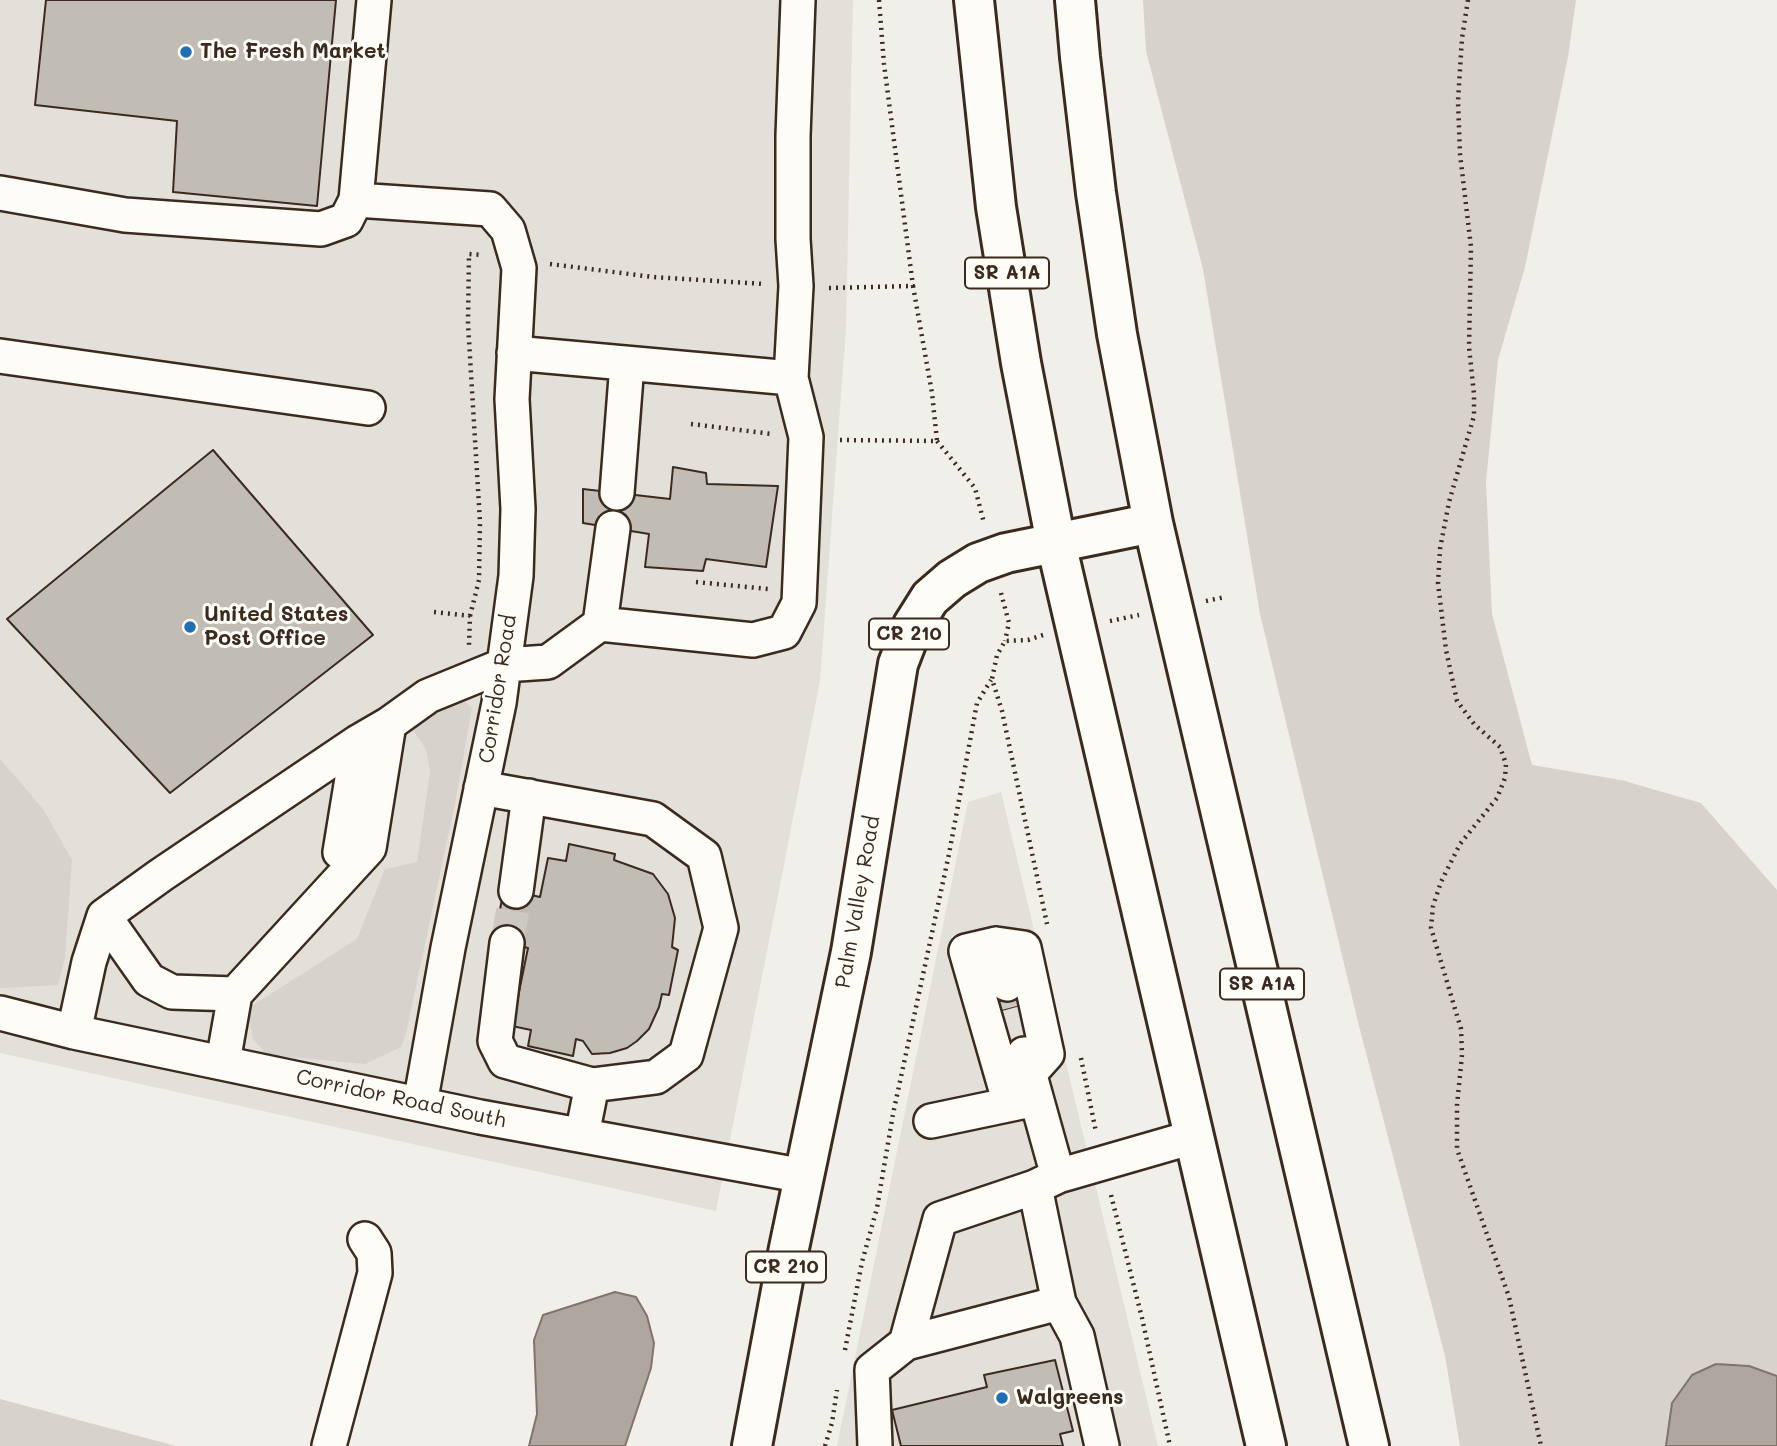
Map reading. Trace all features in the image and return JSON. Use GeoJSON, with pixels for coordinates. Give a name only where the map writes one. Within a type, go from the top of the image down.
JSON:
{"type":"FeatureCollection","features":[{"type":"Feature","properties":{"kind":"main road","name":"SR A1A"},"geometry":{"type":"LineString","coordinates":[[974,0],[996,207],[1021,363],[1056,543],[1266,1446]]}},
{"type":"Feature","properties":{"kind":"main road","name":"SR A1A"},"geometry":{"type":"LineString","coordinates":[[1075,0],[1093,166],[1115,321],[1153,523],[1369,1446]]}},
{"type":"Feature","properties":{"kind":"main road","name":"Palm Valley Road"},"geometry":{"type":"LineString","coordinates":[[752,1446],[851,951],[898,664],[913,625],[930,598],[952,579],[978,563],[1006,553],[1153,523]]}},
{"type":"Feature","properties":{"kind":"street"},"geometry":{"type":"LineString","coordinates":[[0,192],[125,215],[321,229],[346,220],[356,200],[374,0]]}},
{"type":"Feature","properties":{"kind":"street"},"geometry":{"type":"LineString","coordinates":[[74,1032],[89,962],[104,916],[428,696],[504,665],[548,662],[600,624],[753,640],[784,632],[799,603],[806,437],[791,378],[796,286],[793,149],[798,0]]}},
{"type":"Feature","properties":{"kind":"street","name":"Corridor Road"},"geometry":{"type":"LineString","coordinates":[[356,200],[490,208],[508,230],[519,268],[512,399],[518,509],[516,576],[504,665],[420,1104]]}},
{"type":"Feature","properties":{"kind":"street"},"geometry":{"type":"LineString","coordinates":[[514,353],[791,378]]}},
{"type":"Feature","properties":{"kind":"street"},"geometry":{"type":"LineString","coordinates":[[0,356],[368,408]]}},
{"type":"Feature","properties":{"kind":"street"},"geometry":{"type":"LineString","coordinates":[[617,493],[627,364]]}},
{"type":"Feature","properties":{"kind":"street"},"geometry":{"type":"LineString","coordinates":[[600,624],[613,528]]}},
{"type":"Feature","properties":{"kind":"street"},"geometry":{"type":"LineString","coordinates":[[223,1062],[235,994],[369,848],[389,724]]}},
{"type":"Feature","properties":{"kind":"street"},"geometry":{"type":"LineString","coordinates":[[346,750],[340,852],[355,863]]}},
{"type":"Feature","properties":{"kind":"street"},"geometry":{"type":"LineString","coordinates":[[481,788],[653,819],[704,856],[721,928],[687,1055],[656,1077],[592,1085],[505,1061],[495,1041],[507,943]]}},
{"type":"Feature","properties":{"kind":"street"},"geometry":{"type":"LineString","coordinates":[[516,891],[529,796]]}},
{"type":"Feature","properties":{"kind":"street"},"geometry":{"type":"LineString","coordinates":[[104,916],[149,979],[172,992],[235,994]]}},
{"type":"Feature","properties":{"kind":"street"},"geometry":{"type":"LineString","coordinates":[[996,944],[1010,995],[1025,1092],[1046,1182],[1059,1303],[1077,1336],[1102,1446]]}},
{"type":"Feature","properties":{"kind":"street"},"geometry":{"type":"LineString","coordinates":[[931,1121],[1025,1092],[1047,1054],[1024,948],[996,944],[965,951],[1025,1092]]}},
{"type":"Feature","properties":{"kind":"street","name":"Corridor Road South"},"geometry":{"type":"LineString","coordinates":[[0,1013],[74,1032],[420,1104],[804,1176]]}},
{"type":"Feature","properties":{"kind":"street"},"geometry":{"type":"LineString","coordinates":[[582,1135],[592,1085]]}},
{"type":"Feature","properties":{"kind":"street"},"geometry":{"type":"LineString","coordinates":[[906,1343],[940,1219],[1046,1182],[1193,1137]]}},
{"type":"Feature","properties":{"kind":"street"},"geometry":{"type":"LineString","coordinates":[[329,1446],[375,1273],[374,1253],[365,1239]]}},
{"type":"Feature","properties":{"kind":"street"},"geometry":{"type":"LineString","coordinates":[[875,1446],[872,1370],[906,1343],[1059,1303]]}},
{"type":"Feature","properties":{"kind":"path"},"geometry":{"type":"LineString","coordinates":[[878,0],[913,286]]}},
{"type":"Feature","properties":{"kind":"path"},"geometry":{"type":"LineString","coordinates":[[1468,0],[1462,38],[1458,101],[1460,153],[1471,247],[1469,347],[1474,416],[1449,502],[1440,548],[1438,583],[1446,650],[1458,701],[1474,724],[1500,747],[1506,764],[1505,778],[1497,798],[1460,845],[1441,882],[1433,906],[1431,928],[1461,1029],[1457,1149],[1510,1297],[1541,1446]]}},
{"type":"Feature","properties":{"kind":"path"},"geometry":{"type":"LineString","coordinates":[[696,582],[775,589]]}},
{"type":"Feature","properties":{"kind":"path"},"geometry":{"type":"LineString","coordinates":[[844,1355],[862,1262],[877,1208],[893,1114],[949,853],[977,703],[992,679],[997,655],[1005,641],[1028,640],[1225,597]]}},
{"type":"Feature","properties":{"kind":"path"},"geometry":{"type":"LineString","coordinates":[[434,612],[470,616],[468,651]]}},
{"type":"Feature","properties":{"kind":"path"},"geometry":{"type":"LineString","coordinates":[[992,679],[1002,711],[1048,926]]}},
{"type":"Feature","properties":{"kind":"path"},"geometry":{"type":"LineString","coordinates":[[1080,1050],[1170,1446]]}},
{"type":"Feature","properties":{"kind":"path"},"geometry":{"type":"LineString","coordinates":[[825,1446],[832,1423],[839,1378]]}},
{"type":"Feature","properties":{"kind":"shaded area"},"geometry":{"type":"Polygon","coordinates":[[[0,0],[853,0],[846,327],[820,681],[716,1211],[0,1053],[0,0]]]}},
{"type":"Feature","properties":{"kind":"shaded area"},"geometry":{"type":"Polygon","coordinates":[[[1143,0],[1576,0],[1568,57],[1525,267],[1498,360],[1486,482],[1492,614],[1532,765],[1621,780],[1701,803],[1777,890],[1777,1446],[1460,1446],[1445,1356],[1358,1022],[1260,614],[1203,269],[1146,51],[1143,0]]]}},
{"type":"Feature","properties":{"kind":"shaded area"},"geometry":{"type":"Polygon","coordinates":[[[458,695],[472,708],[456,799],[401,1047],[365,1064],[267,1055],[253,1039],[247,1009],[357,939],[385,869],[417,862],[430,772],[426,749],[413,730],[402,703],[458,695]]]}},
{"type":"Feature","properties":{"kind":"shaded area"},"geometry":{"type":"Polygon","coordinates":[[[0,759],[43,809],[72,860],[65,958],[58,985],[0,988],[0,759]]]}},
{"type":"Feature","properties":{"kind":"shaded area"},"geometry":{"type":"Polygon","coordinates":[[[1001,792],[1158,1446],[837,1446],[968,802],[1001,792]]]}},
{"type":"Feature","properties":{"kind":"shaded area"},"geometry":{"type":"Polygon","coordinates":[[[615,1292],[636,1297],[647,1316],[654,1343],[651,1368],[625,1446],[529,1446],[537,1414],[534,1340],[543,1315],[615,1292]]]}},
{"type":"Feature","properties":{"kind":"shaded area"},"geometry":{"type":"Polygon","coordinates":[[[1716,1364],[1749,1366],[1777,1376],[1777,1446],[1666,1446],[1672,1403],[1692,1375],[1716,1364]]]}},
{"type":"Feature","properties":{"kind":"shaded area"},"geometry":{"type":"Polygon","coordinates":[[[0,1399],[176,1446],[0,1446],[0,1399]]]}},
{"type":"Feature","properties":{"kind":"building","name":"The Fresh Market"},"geometry":{"type":"Polygon","coordinates":[[[46,0],[336,0],[317,206],[173,192],[177,121],[35,105],[46,0]]]}},
{"type":"Feature","properties":{"kind":"building","name":"United States Post Office"},"geometry":{"type":"Polygon","coordinates":[[[213,450],[373,635],[170,793],[7,619],[213,450]]]}},
{"type":"Feature","properties":{"kind":"building"},"geometry":{"type":"Polygon","coordinates":[[[673,467],[706,473],[707,484],[778,486],[766,567],[706,559],[703,571],[645,567],[649,534],[583,523],[583,489],[670,499],[673,467]]]}},
{"type":"Feature","properties":{"kind":"building"},"geometry":{"type":"Polygon","coordinates":[[[569,844],[615,854],[614,860],[653,874],[668,894],[675,918],[672,947],[678,950],[669,995],[662,994],[649,1029],[637,1041],[627,1048],[610,1053],[592,1054],[583,1041],[576,1039],[573,1056],[528,1046],[531,1030],[512,1026],[528,948],[494,940],[504,889],[540,897],[548,858],[566,861],[569,844]]]}},
{"type":"Feature","properties":{"kind":"building"},"geometry":{"type":"Polygon","coordinates":[[[1024,979],[1031,1002],[998,1011],[992,987],[1024,979]]]}},
{"type":"Feature","properties":{"kind":"building","name":"Walgreens"},"geometry":{"type":"Polygon","coordinates":[[[1055,1360],[1073,1431],[1060,1434],[1063,1446],[901,1446],[892,1410],[987,1387],[984,1375],[1055,1360]]]}},
{"type":"Feature","properties":{"kind":"tunnel"},"geometry":{"type":"LineString","coordinates":[[507,943],[516,891]]}},
{"type":"Feature","properties":{"kind":"tunnel"},"geometry":{"type":"LineString","coordinates":[[1007,984],[1013,1007]]}},
{"type":"Feature","properties":{"kind":"place","name":"The Fresh Market"},"geometry":{"type":"Point","coordinates":[186,52]}},
{"type":"Feature","properties":{"kind":"place","name":"United States Post Office"},"geometry":{"type":"Point","coordinates":[190,627]}},
{"type":"Feature","properties":{"kind":"place","name":"Walgreens"},"geometry":{"type":"Point","coordinates":[1002,1398]}}]}
